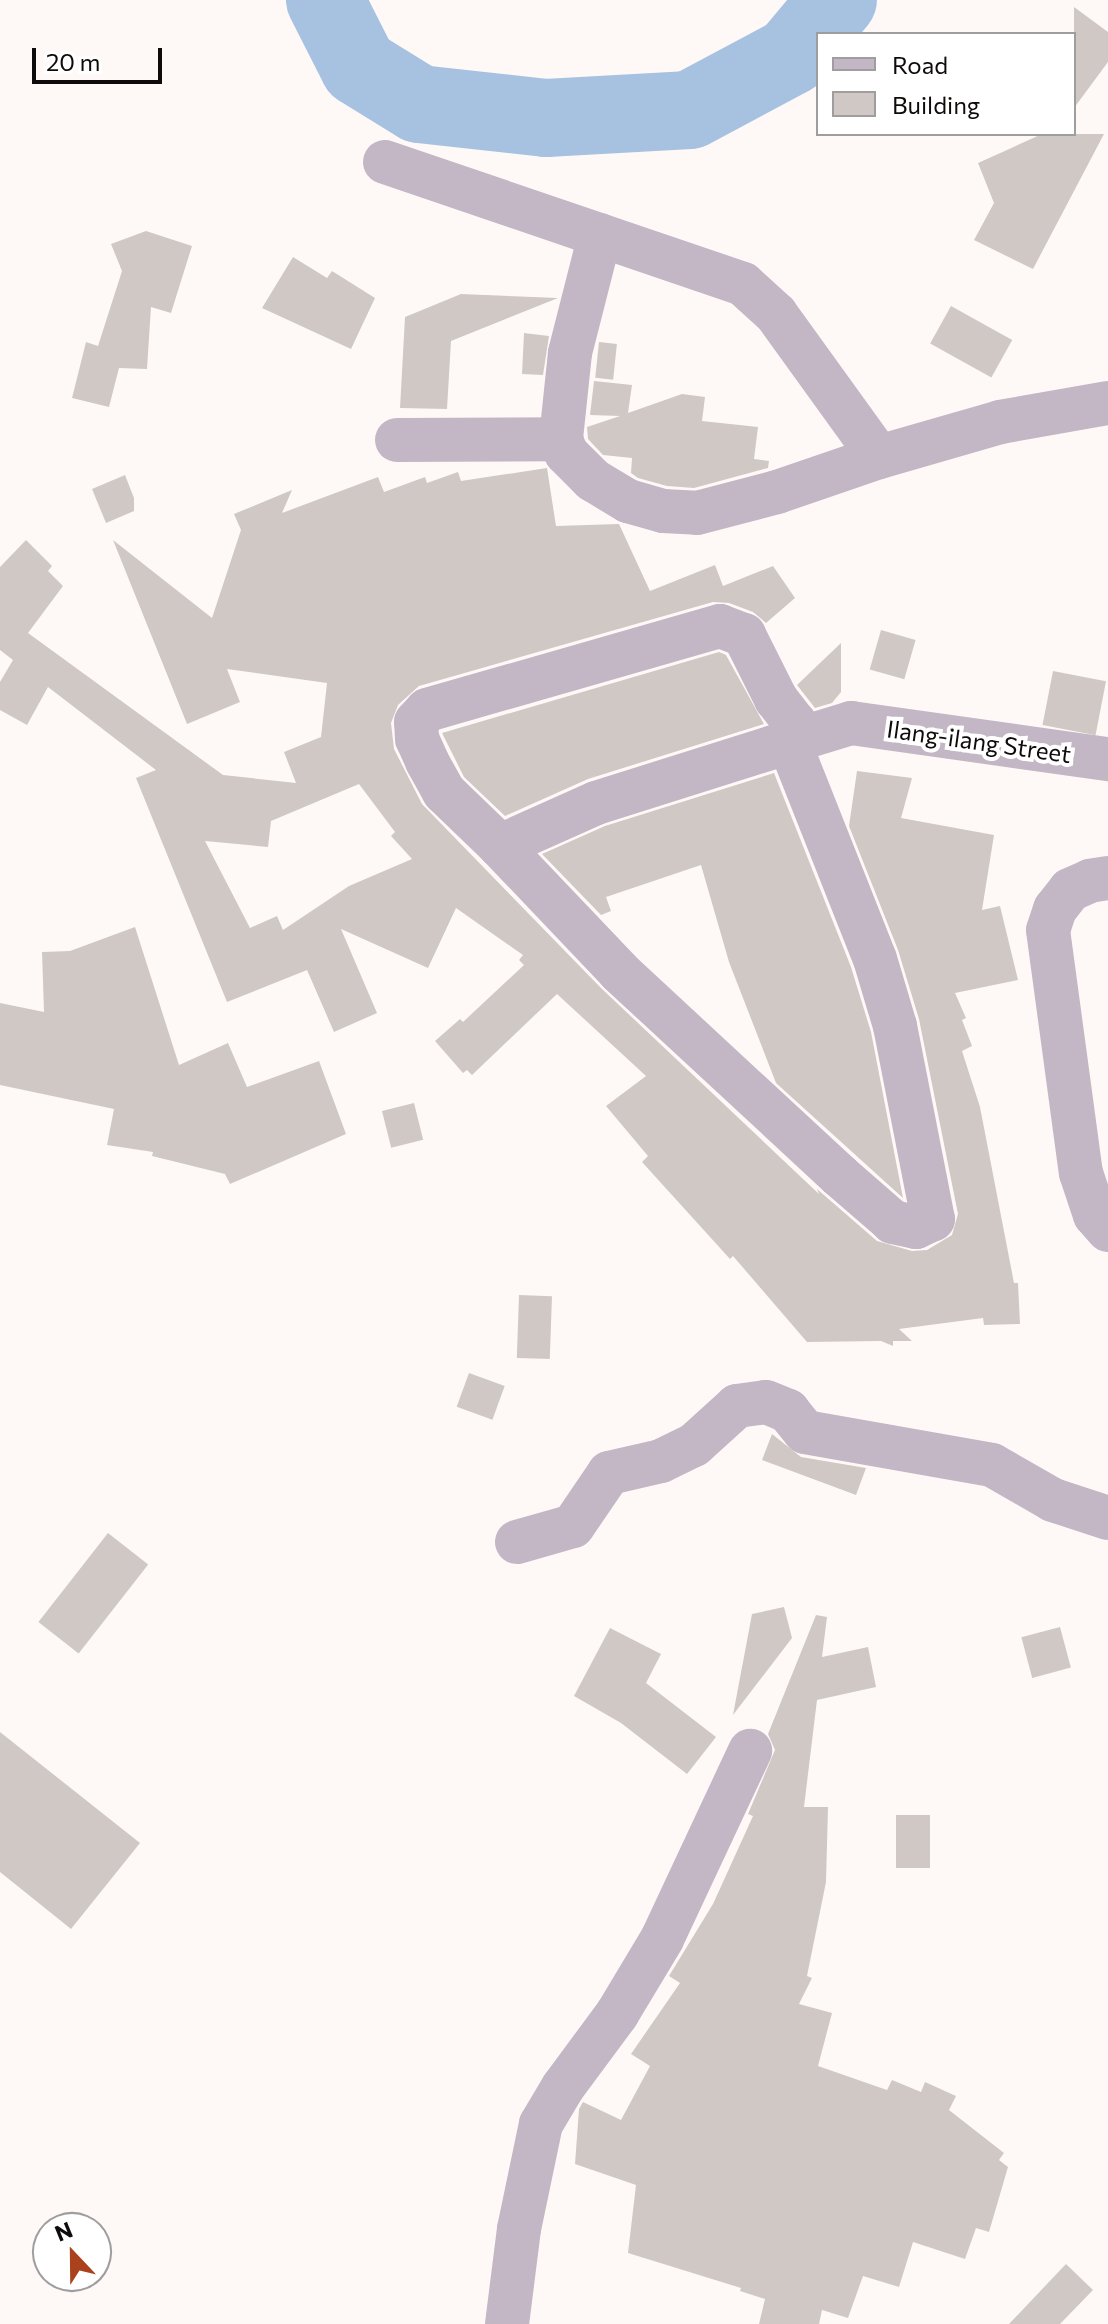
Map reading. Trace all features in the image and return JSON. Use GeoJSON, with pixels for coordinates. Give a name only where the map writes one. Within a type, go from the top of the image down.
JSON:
{"type":"FeatureCollection","features":[{"type":"Feature","properties":{"kind":"street"},"geometry":{"type":"LineString","coordinates":[[385,162],[743,284],[776,314],[879,457]]}},
{"type":"Feature","properties":{"kind":"street"},"geometry":{"type":"LineString","coordinates":[[600,235],[570,353],[561,439],[566,453],[593,480],[628,501],[663,511],[697,513],[1000,422],[1108,403]]}},
{"type":"Feature","properties":{"kind":"street"},"geometry":{"type":"LineString","coordinates":[[397,440],[561,439]]}},
{"type":"Feature","properties":{"kind":"street"},"geometry":{"type":"LineString","coordinates":[[720,626],[744,635],[776,699],[795,723],[789,742],[821,814],[847,895],[875,959],[895,1026],[933,1219],[916,1227],[893,1222],[619,971],[500,846],[444,792],[427,761],[417,739],[416,722],[427,710],[720,626]]}},
{"type":"Feature","properties":{"kind":"street","name":"Ilang-ilang Street"},"geometry":{"type":"LineString","coordinates":[[789,742],[851,723],[1108,759]]}},
{"type":"Feature","properties":{"kind":"street"},"geometry":{"type":"LineString","coordinates":[[500,846],[596,803],[789,742]]}},
{"type":"Feature","properties":{"kind":"street"},"geometry":{"type":"LineString","coordinates":[[1102,1222],[1081,1173],[1048,930],[1055,909],[1070,890],[1090,881],[1108,878]]}},
{"type":"Feature","properties":{"kind":"street"},"geometry":{"type":"LineString","coordinates":[[517,1542],[573,1526],[609,1473],[661,1461],[694,1445],[737,1406],[766,1402],[788,1411],[805,1432],[992,1465],[1053,1500],[1108,1518]]}},
{"type":"Feature","properties":{"kind":"street"},"geometry":{"type":"LineString","coordinates":[[507,2324],[519,2229],[541,2124],[563,2087],[617,2014],[662,1939],[750,1751]]}},
{"type":"Feature","properties":{"kind":"building"},"geometry":{"type":"Polygon","coordinates":[[[1074,7],[1108,32],[1108,62],[1076,105],[1076,32],[1074,7]]]}},
{"type":"Feature","properties":{"kind":"building"},"geometry":{"type":"Polygon","coordinates":[[[1104,134],[1033,269],[974,240],[994,203],[978,163],[1038,136],[1104,134]]]}},
{"type":"Feature","properties":{"kind":"building"},"geometry":{"type":"Polygon","coordinates":[[[146,231],[192,246],[171,313],[151,307],[147,369],[119,368],[109,407],[72,398],[86,342],[98,346],[122,271],[111,244],[146,231]]]}},
{"type":"Feature","properties":{"kind":"building"},"geometry":{"type":"Polygon","coordinates":[[[293,257],[327,278],[332,271],[375,298],[351,349],[262,308],[293,257]]]}},
{"type":"Feature","properties":{"kind":"building"},"geometry":{"type":"Polygon","coordinates":[[[461,294],[558,298],[451,341],[447,409],[400,408],[405,317],[461,294]]]}},
{"type":"Feature","properties":{"kind":"building"},"geometry":{"type":"Polygon","coordinates":[[[951,306],[1012,340],[991,378],[930,344],[951,306]]]}},
{"type":"Feature","properties":{"kind":"building"},"geometry":{"type":"Polygon","coordinates":[[[524,333],[549,336],[543,375],[522,374],[524,333]]]}},
{"type":"Feature","properties":{"kind":"building"},"geometry":{"type":"Polygon","coordinates":[[[599,342],[617,344],[613,380],[595,378],[599,342]]]}},
{"type":"Feature","properties":{"kind":"building"},"geometry":{"type":"Polygon","coordinates":[[[594,381],[632,385],[628,413],[682,394],[705,397],[702,421],[758,427],[754,459],[769,461],[768,468],[694,488],[667,486],[638,478],[631,473],[632,458],[603,455],[588,439],[587,427],[620,416],[590,415],[594,381]]]}},
{"type":"Feature","properties":{"kind":"building"},"geometry":{"type":"Polygon","coordinates":[[[547,468],[556,526],[619,524],[650,591],[715,565],[723,586],[773,566],[795,598],[766,623],[753,612],[729,603],[713,602],[419,686],[398,705],[391,723],[394,749],[422,804],[601,988],[819,1194],[817,1189],[877,1241],[912,1251],[927,1250],[952,1235],[958,1214],[919,1019],[898,950],[849,826],[857,771],[912,778],[901,818],[994,835],[982,910],[1000,906],[1018,980],[955,993],[966,1018],[962,1020],[972,1046],[962,1051],[980,1107],[1014,1283],[1018,1283],[1020,1324],[984,1325],[983,1318],[899,1329],[912,1341],[893,1341],[893,1346],[881,1341],[807,1342],[733,1256],[730,1259],[642,1162],[648,1156],[606,1106],[646,1076],[557,994],[472,1075],[467,1070],[463,1073],[435,1041],[460,1019],[463,1022],[524,965],[519,960],[523,955],[456,908],[428,968],[341,929],[377,1013],[334,1032],[307,970],[227,1002],[136,778],[156,770],[48,687],[27,725],[0,710],[0,682],[13,660],[0,650],[0,567],[26,540],[52,566],[48,571],[63,586],[28,633],[223,775],[296,783],[284,752],[321,737],[327,683],[227,669],[240,702],[187,724],[113,540],[212,618],[241,530],[234,514],[292,490],[282,513],[378,477],[384,492],[425,477],[427,483],[458,472],[461,481],[547,468]],[[359,784],[271,821],[268,847],[205,841],[250,928],[277,916],[283,930],[349,886],[412,859],[391,836],[395,832],[359,784]]]}},
{"type":"Feature","properties":{"kind":"building"},"geometry":{"type":"Polygon","coordinates":[[[125,475],[134,498],[134,511],[106,523],[92,489],[125,475]]]}},
{"type":"Feature","properties":{"kind":"building"},"geometry":{"type":"Polygon","coordinates":[[[881,630],[916,640],[904,679],[870,669],[881,630]]]}},
{"type":"Feature","properties":{"kind":"building"},"geometry":{"type":"Polygon","coordinates":[[[841,643],[841,692],[832,703],[815,708],[797,685],[841,643]]]}},
{"type":"Feature","properties":{"kind":"building"},"geometry":{"type":"Polygon","coordinates":[[[719,652],[726,655],[764,724],[588,779],[505,816],[464,777],[442,733],[719,652]]]}},
{"type":"Feature","properties":{"kind":"building"},"geometry":{"type":"Polygon","coordinates":[[[1053,671],[1106,681],[1096,735],[1043,725],[1053,671]]]}},
{"type":"Feature","properties":{"kind":"building"},"geometry":{"type":"Polygon","coordinates":[[[774,773],[851,967],[871,1032],[903,1198],[776,1083],[729,962],[701,865],[606,897],[611,911],[601,915],[542,854],[605,826],[774,773]]]}},
{"type":"Feature","properties":{"kind":"building"},"geometry":{"type":"Polygon","coordinates":[[[135,927],[179,1065],[228,1043],[247,1087],[319,1061],[346,1134],[230,1184],[225,1174],[152,1156],[153,1152],[107,1145],[114,1109],[0,1085],[0,1003],[44,1012],[42,952],[70,951],[135,927]]]}},
{"type":"Feature","properties":{"kind":"building"},"geometry":{"type":"Polygon","coordinates":[[[414,1103],[423,1140],[391,1148],[382,1111],[414,1103]]]}},
{"type":"Feature","properties":{"kind":"building"},"geometry":{"type":"Polygon","coordinates":[[[519,1295],[552,1296],[550,1359],[517,1358],[519,1295]]]}},
{"type":"Feature","properties":{"kind":"building"},"geometry":{"type":"Polygon","coordinates":[[[469,1373],[505,1386],[492,1420],[457,1407],[469,1373]]]}},
{"type":"Feature","properties":{"kind":"building"},"geometry":{"type":"Polygon","coordinates":[[[772,1434],[801,1457],[866,1468],[856,1495],[762,1460],[772,1434]]]}},
{"type":"Feature","properties":{"kind":"building"},"geometry":{"type":"Polygon","coordinates":[[[108,1533],[148,1564],[79,1653],[38,1622],[108,1533]]]}},
{"type":"Feature","properties":{"kind":"building"},"geometry":{"type":"Polygon","coordinates":[[[784,1607],[792,1638],[733,1715],[752,1614],[784,1607]]]}},
{"type":"Feature","properties":{"kind":"building"},"geometry":{"type":"Polygon","coordinates":[[[816,1615],[827,1617],[822,1657],[868,1647],[876,1687],[817,1700],[804,1807],[828,1807],[826,1882],[807,1976],[812,1978],[799,2004],[832,2013],[818,2066],[887,2090],[892,2080],[921,2092],[925,2082],[956,2096],[949,2110],[1004,2153],[999,2160],[1008,2167],[989,2232],[976,2228],[965,2259],[913,2242],[899,2287],[863,2276],[848,2318],[822,2310],[819,2324],[759,2324],[765,2299],[740,2291],[741,2288],[628,2253],[636,2185],[575,2164],[579,2109],[583,2102],[621,2120],[650,2066],[631,2054],[680,1983],[669,1976],[713,1904],[753,1816],[748,1814],[775,1750],[768,1734],[816,1615]]]}},
{"type":"Feature","properties":{"kind":"building"},"geometry":{"type":"Polygon","coordinates":[[[1060,1627],[1071,1668],[1032,1678],[1021,1637],[1060,1627]]]}},
{"type":"Feature","properties":{"kind":"building"},"geometry":{"type":"Polygon","coordinates":[[[610,1628],[661,1654],[646,1683],[716,1737],[687,1774],[621,1723],[574,1696],[610,1628]]]}},
{"type":"Feature","properties":{"kind":"building"},"geometry":{"type":"Polygon","coordinates":[[[0,1732],[140,1843],[71,1929],[0,1872],[0,1732]]]}},
{"type":"Feature","properties":{"kind":"building"},"geometry":{"type":"Polygon","coordinates":[[[896,1815],[930,1815],[930,1868],[896,1868],[896,1815]]]}},
{"type":"Feature","properties":{"kind":"building"},"geometry":{"type":"Polygon","coordinates":[[[1066,2264],[1093,2290],[1060,2324],[1009,2324],[1066,2264]]]}},
{"type":"Feature","properties":{"kind":"waterway"},"geometry":{"type":"LineString","coordinates":[[325,0],[359,67],[419,104],[546,118],[690,110],[791,56],[838,0]]}}]}
